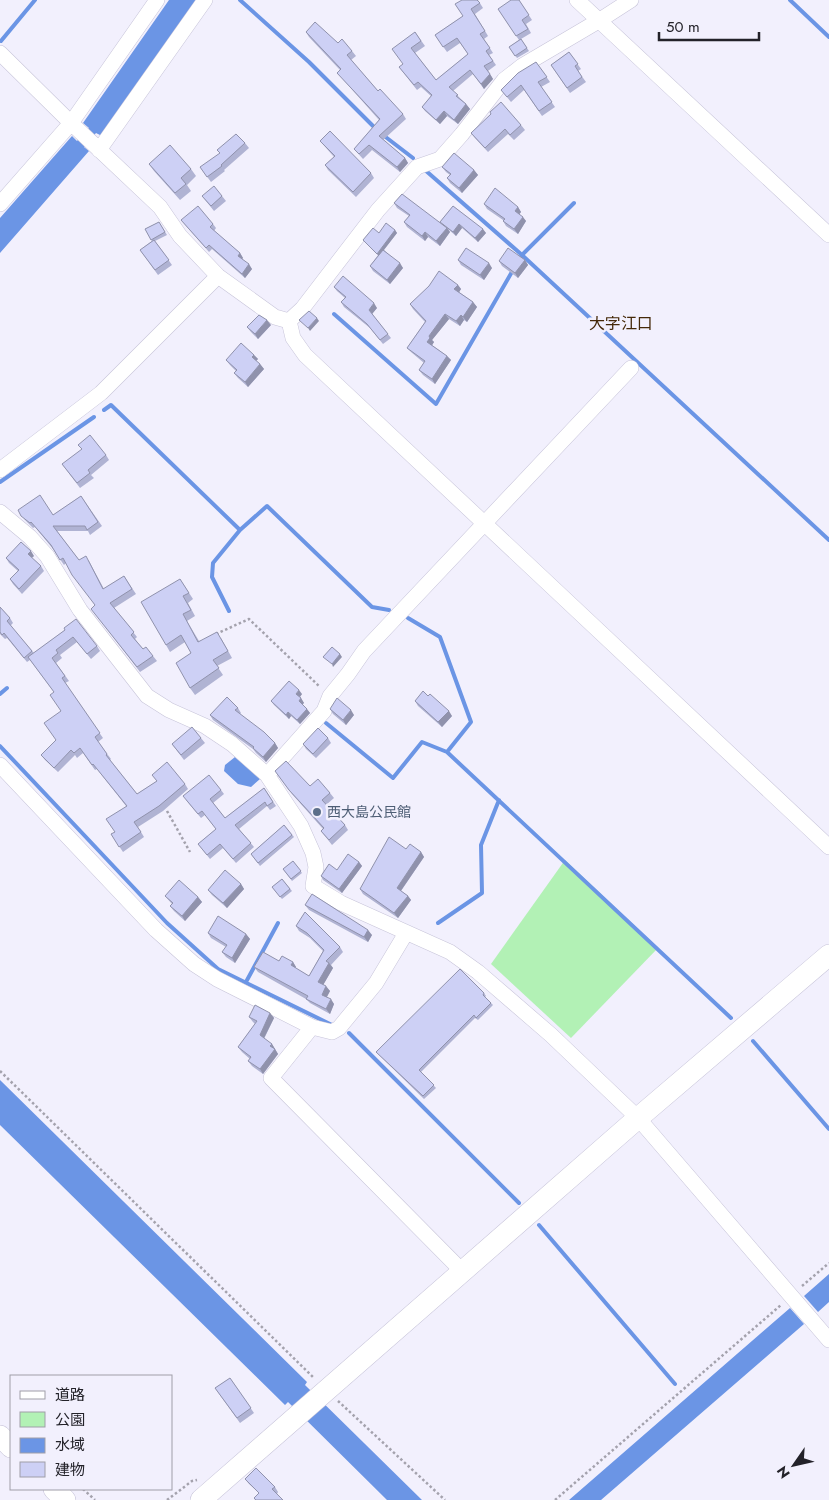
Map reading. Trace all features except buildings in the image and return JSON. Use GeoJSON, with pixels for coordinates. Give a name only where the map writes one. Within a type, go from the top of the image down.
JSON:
{"type":"FeatureCollection","features":[{"type":"Feature","properties":{"kind":"street"},"geometry":{"type":"LineString","coordinates":[[85,137],[157,0]]}},
{"type":"Feature","properties":{"kind":"street"},"geometry":{"type":"LineString","coordinates":[[0,204],[85,137],[205,0]]}},
{"type":"Feature","properties":{"kind":"street"},"geometry":{"type":"LineString","coordinates":[[577,0],[829,235]]}},
{"type":"Feature","properties":{"kind":"street"},"geometry":{"type":"LineString","coordinates":[[0,53],[85,137],[160,206],[180,236],[218,276],[275,317],[289,320],[302,310],[378,210],[417,167],[440,159],[504,80],[522,66],[631,0]]}},
{"type":"Feature","properties":{"kind":"street"},"geometry":{"type":"LineString","coordinates":[[0,470],[101,394],[218,276]]}},
{"type":"Feature","properties":{"kind":"street"},"geometry":{"type":"LineString","coordinates":[[289,320],[293,338],[305,355],[829,847]]}},
{"type":"Feature","properties":{"kind":"street"},"geometry":{"type":"LineString","coordinates":[[267,775],[324,711],[330,696],[364,651],[631,368]]}},
{"type":"Feature","properties":{"kind":"street"},"geometry":{"type":"LineString","coordinates":[[0,512],[30,537],[47,556],[80,610],[147,696],[169,710],[205,726],[267,775],[301,826],[313,853],[316,867],[313,886],[341,903],[450,952],[478,972],[551,1035],[638,1118],[829,1340]]}},
{"type":"Feature","properties":{"kind":"street"},"geometry":{"type":"LineString","coordinates":[[0,765],[156,930],[194,964],[217,979],[312,1027],[332,1032],[339,1028],[376,983],[406,933]]}},
{"type":"Feature","properties":{"kind":"street"},"geometry":{"type":"LineString","coordinates":[[201,1500],[638,1118],[829,956]]}},
{"type":"Feature","properties":{"kind":"street"},"geometry":{"type":"LineString","coordinates":[[312,1027],[271,1078],[462,1271]]}},
{"type":"Feature","properties":{"kind":"street"},"geometry":{"type":"LineString","coordinates":[[0,1436],[10,1446]]}},
{"type":"Feature","properties":{"kind":"street"},"geometry":{"type":"LineString","coordinates":[[55,1490],[65,1500]]}},
{"type":"Feature","properties":{"kind":"path"},"geometry":{"type":"LineString","coordinates":[[211,636],[249,618],[330,696]]}},
{"type":"Feature","properties":{"kind":"path"},"geometry":{"type":"LineString","coordinates":[[167,811],[190,852]]}},
{"type":"Feature","properties":{"kind":"path"},"geometry":{"type":"LineString","coordinates":[[0,1070],[326,1390],[445,1500]]}},
{"type":"Feature","properties":{"kind":"path"},"geometry":{"type":"LineString","coordinates":[[555,1500],[829,1263]]}},
{"type":"Feature","properties":{"kind":"path"},"geometry":{"type":"LineString","coordinates":[[84,1490],[95,1500]]}},
{"type":"Feature","properties":{"kind":"green space"},"geometry":{"type":"Polygon","coordinates":[[[565,860],[658,948],[571,1038],[491,964],[565,860]]]}},
{"type":"Feature","properties":{"kind":"water"},"geometry":{"type":"Polygon","coordinates":[[[169,0],[197,0],[102,136],[96,133],[84,147],[89,151],[0,253],[0,218],[72,136],[77,141],[89,128],[83,123],[169,0]]]}},
{"type":"Feature","properties":{"kind":"water"},"geometry":{"type":"Polygon","coordinates":[[[235,757],[260,779],[251,787],[238,784],[224,771],[225,765],[235,757]]]}},
{"type":"Feature","properties":{"kind":"water"},"geometry":{"type":"Polygon","coordinates":[[[0,1080],[307,1382],[305,1385],[422,1500],[387,1500],[288,1402],[285,1405],[0,1125],[0,1080]]]}},
{"type":"Feature","properties":{"kind":"water"},"geometry":{"type":"Polygon","coordinates":[[[829,1274],[829,1302],[818,1312],[804,1296],[829,1274]]]}},
{"type":"Feature","properties":{"kind":"water"},"geometry":{"type":"Polygon","coordinates":[[[790,1308],[804,1324],[601,1500],[569,1500],[790,1308]]]}},
{"type":"Feature","properties":{"kind":"waterway"},"geometry":{"type":"LineString","coordinates":[[1,41],[35,0]]}},
{"type":"Feature","properties":{"kind":"waterway"},"geometry":{"type":"LineString","coordinates":[[240,0],[309,62],[376,129]]}},
{"type":"Feature","properties":{"kind":"waterway"},"geometry":{"type":"LineString","coordinates":[[790,0],[829,37]]}},
{"type":"Feature","properties":{"kind":"waterway"},"geometry":{"type":"LineString","coordinates":[[383,135],[413,158]]}},
{"type":"Feature","properties":{"kind":"waterway"},"geometry":{"type":"LineString","coordinates":[[425,170],[522,255],[574,203]]}},
{"type":"Feature","properties":{"kind":"waterway"},"geometry":{"type":"LineString","coordinates":[[519,260],[522,255],[829,540]]}},
{"type":"Feature","properties":{"kind":"waterway"},"geometry":{"type":"LineString","coordinates":[[334,314],[436,404],[513,270]]}},
{"type":"Feature","properties":{"kind":"waterway"},"geometry":{"type":"LineString","coordinates":[[104,410],[111,405],[240,530],[213,563],[212,577],[229,611]]}},
{"type":"Feature","properties":{"kind":"waterway"},"geometry":{"type":"LineString","coordinates":[[0,482],[94,417]]}},
{"type":"Feature","properties":{"kind":"waterway"},"geometry":{"type":"LineString","coordinates":[[240,530],[267,506],[372,607],[389,610]]}},
{"type":"Feature","properties":{"kind":"waterway"},"geometry":{"type":"LineString","coordinates":[[408,618],[440,637],[471,722],[447,752],[731,1018]]}},
{"type":"Feature","properties":{"kind":"waterway"},"geometry":{"type":"LineString","coordinates":[[0,694],[7,688]]}},
{"type":"Feature","properties":{"kind":"waterway"},"geometry":{"type":"LineString","coordinates":[[326,723],[393,778],[422,742],[447,752]]}},
{"type":"Feature","properties":{"kind":"waterway"},"geometry":{"type":"LineString","coordinates":[[0,746],[167,923],[218,969],[332,1025]]}},
{"type":"Feature","properties":{"kind":"waterway"},"geometry":{"type":"LineString","coordinates":[[438,923],[482,893],[481,845],[499,800]]}},
{"type":"Feature","properties":{"kind":"waterway"},"geometry":{"type":"LineString","coordinates":[[246,982],[278,923]]}},
{"type":"Feature","properties":{"kind":"waterway"},"geometry":{"type":"LineString","coordinates":[[349,1033],[519,1203]]}},
{"type":"Feature","properties":{"kind":"waterway"},"geometry":{"type":"LineString","coordinates":[[753,1041],[829,1129]]}},
{"type":"Feature","properties":{"kind":"waterway"},"geometry":{"type":"LineString","coordinates":[[539,1225],[675,1384]]}},
{"type":"Feature","properties":{"kind":"place","name":"西大島公民館"},"geometry":{"type":"Point","coordinates":[317,812]}},
{"type":"Feature","properties":{"kind":"district","name":"大字江口"},"geometry":{"type":"Point","coordinates":[621,323]}}]}
